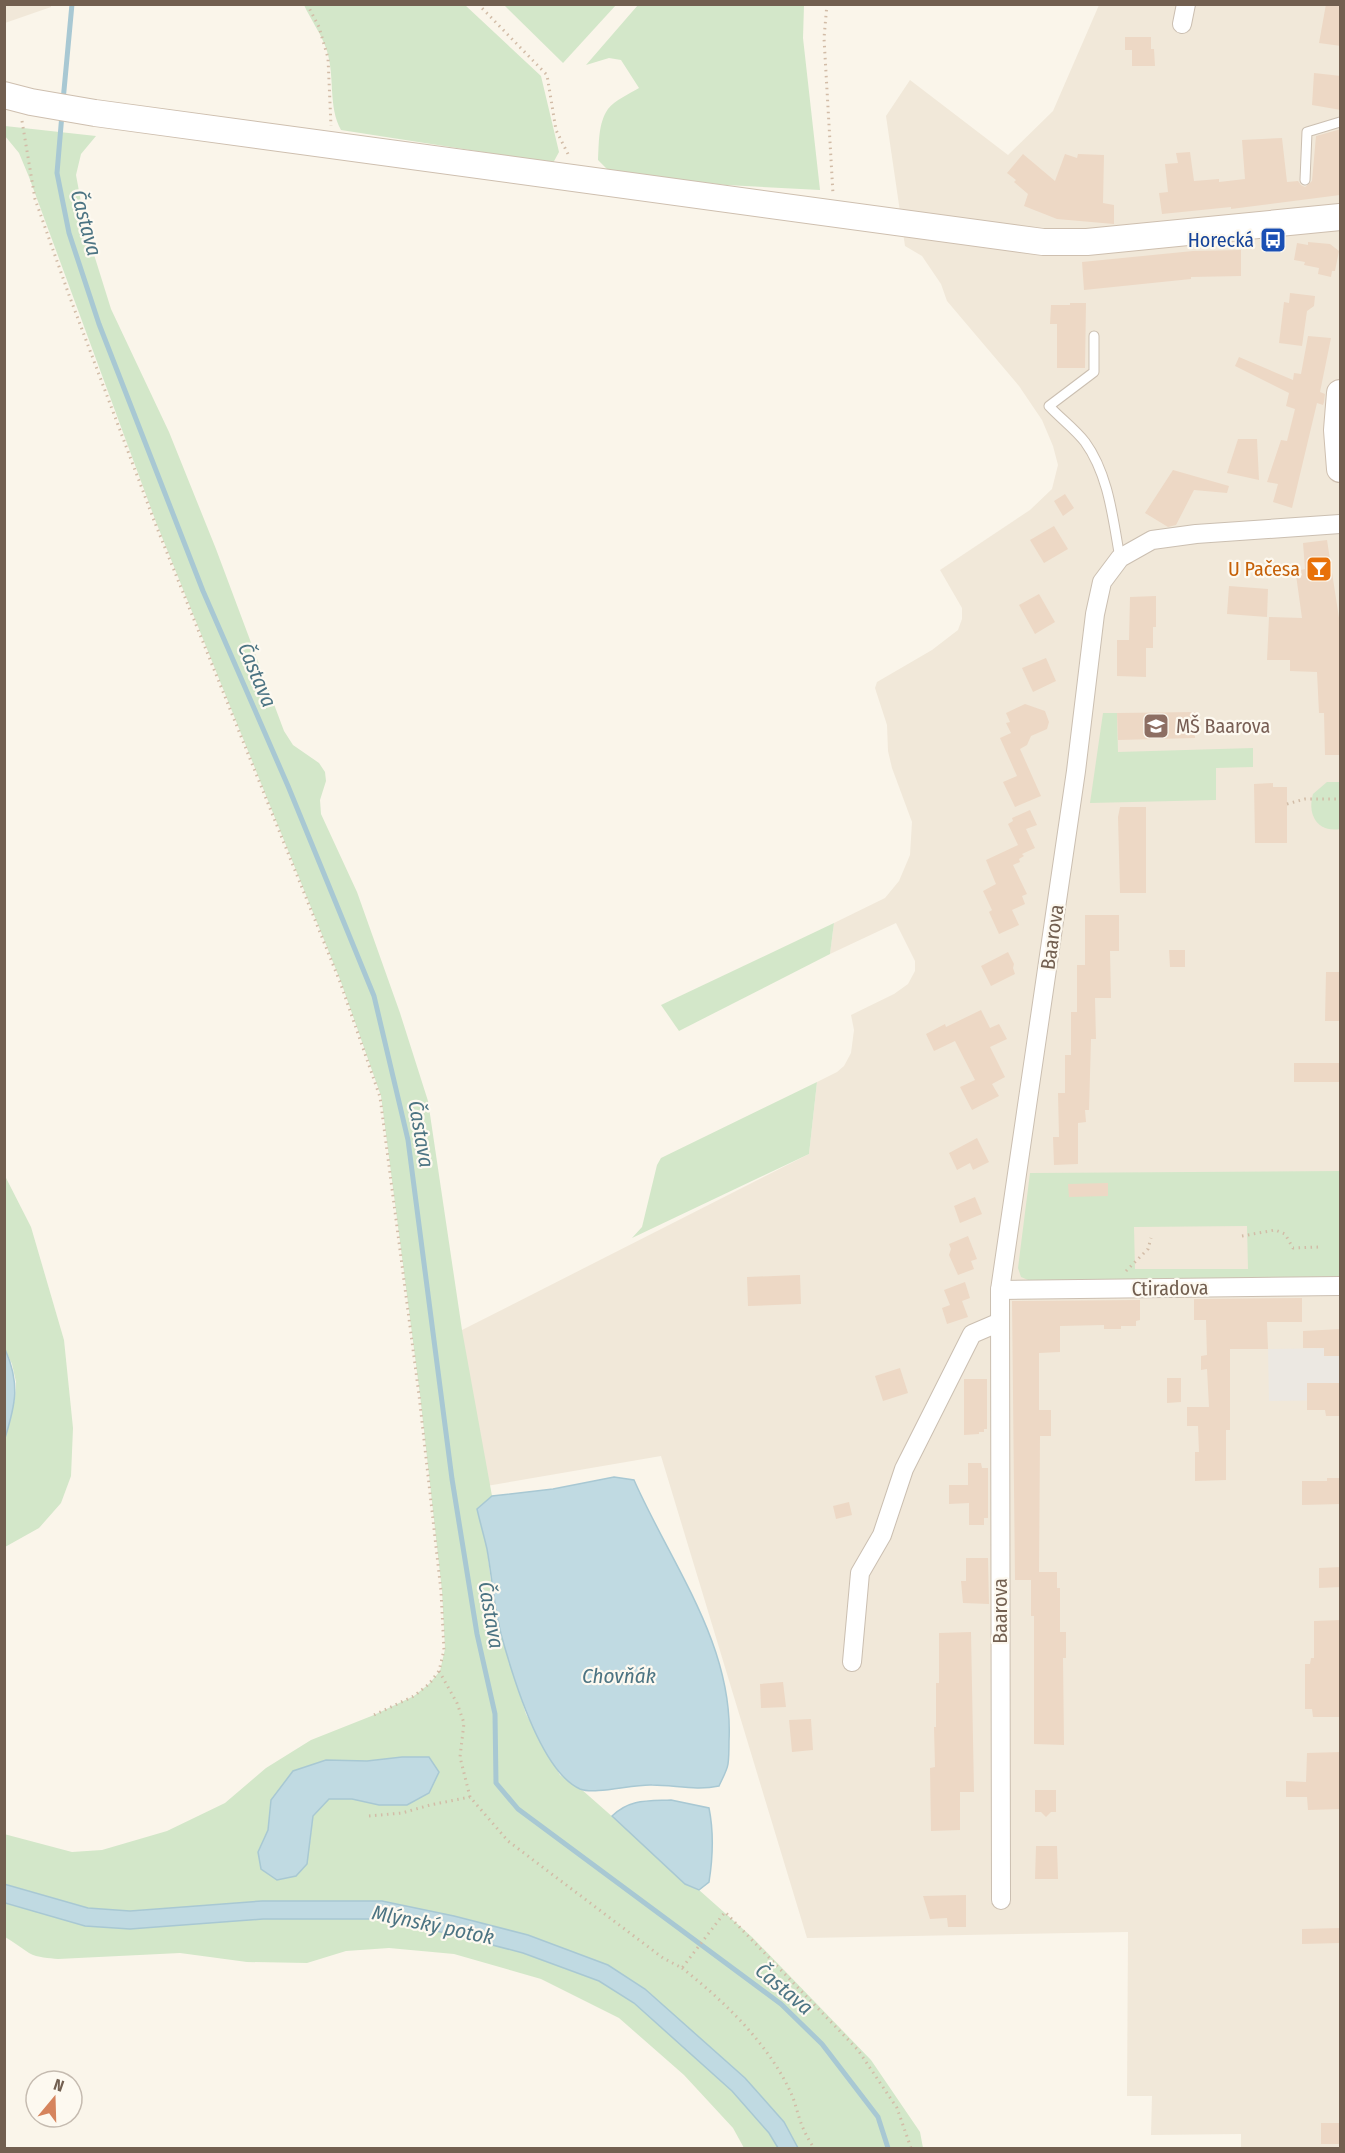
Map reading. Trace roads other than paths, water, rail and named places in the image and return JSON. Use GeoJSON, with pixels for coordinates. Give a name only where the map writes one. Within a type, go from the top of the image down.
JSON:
{"type":"FeatureCollection","features":[{"type":"Feature","properties":{"kind":"street"},"geometry":{"type":"LineString","coordinates":[[1182,24],[1186,4]]}},
{"type":"Feature","properties":{"kind":"street"},"geometry":{"type":"LineString","coordinates":[[18,99],[95,113],[1026,240],[1097,241],[1341,217]]}},
{"type":"Feature","properties":{"kind":"street"},"geometry":{"type":"LineString","coordinates":[[1341,393],[1337,430],[1341,469]]}},
{"type":"Feature","properties":{"kind":"street","name":"Baarova"},"geometry":{"type":"LineString","coordinates":[[1000,1900],[1000,1290],[1076,771],[1095,614],[1102,582],[1120,558],[1152,540],[1196,534],[1341,524]]}},
{"type":"Feature","properties":{"kind":"street","name":"Ctiradova"},"geometry":{"type":"LineString","coordinates":[[1000,1290],[1341,1286]]}},
{"type":"Feature","properties":{"kind":"street"},"geometry":{"type":"LineString","coordinates":[[852,1662],[860,1573],[882,1535],[904,1469],[972,1334],[1000,1322]]}},
{"type":"Feature","properties":{"kind":"lane"},"geometry":{"type":"LineString","coordinates":[[1305,180],[1307,132],[1341,122]]}},
{"type":"Feature","properties":{"kind":"lane"},"geometry":{"type":"LineString","coordinates":[[1094,336],[1094,372],[1049,406],[1085,442],[1099,469],[1109,499],[1120,558]]}},
{"type":"Feature","properties":{"kind":"water"},"geometry":{"type":"Polygon","coordinates":[[[5,1349],[13,1372],[15,1393],[5,1438],[5,1349]]]}},
{"type":"Feature","properties":{"kind":"water","name":"Chovňák"},"geometry":{"type":"Polygon","coordinates":[[[614,1477],[634,1480],[682,1574],[711,1638],[728,1706],[728,1761],[719,1786],[694,1788],[644,1785],[595,1791],[580,1789],[566,1779],[552,1763],[540,1743],[512,1673],[501,1634],[487,1549],[477,1509],[492,1496],[553,1489],[614,1477]]]}},
{"type":"Feature","properties":{"kind":"water"},"geometry":{"type":"Polygon","coordinates":[[[429,1757],[439,1772],[429,1793],[407,1805],[379,1805],[352,1799],[329,1799],[313,1816],[307,1864],[296,1876],[277,1880],[261,1869],[258,1852],[268,1830],[271,1800],[293,1771],[326,1760],[367,1761],[429,1757]]]}},
{"type":"Feature","properties":{"kind":"water"},"geometry":{"type":"Polygon","coordinates":[[[671,1800],[709,1808],[712,1854],[709,1882],[699,1890],[685,1884],[612,1816],[625,1806],[632,1804],[671,1800]]]}},
{"type":"Feature","properties":{"kind":"water","name":"Mlýnský potok"},"geometry":{"type":"Polygon","coordinates":[[[4,1884],[88,1908],[130,1911],[262,1901],[382,1901],[528,1935],[608,1965],[645,1989],[745,2078],[784,2122],[798,2148],[778,2148],[769,2133],[732,2091],[634,2003],[599,1981],[523,1953],[380,1919],[263,1919],[130,1929],[85,1926],[5,1903],[4,1884]]]}},
{"type":"Feature","properties":{"kind":"waterway","name":"Častava"},"geometry":{"type":"LineString","coordinates":[[63,101],[72,4]]}},
{"type":"Feature","properties":{"kind":"waterway","name":"Častava"},"geometry":{"type":"LineString","coordinates":[[62,114],[57,173],[69,233],[99,324],[203,591],[288,786],[374,996],[408,1140],[452,1479],[477,1634],[495,1714],[496,1783],[518,1809],[781,2004],[822,2044],[878,2117],[888,2148]]}},
{"type":"Feature","properties":{"kind":"place","name":"Horecká"},"geometry":{"type":"Point","coordinates":[1273,240]}},
{"type":"Feature","properties":{"kind":"place","name":"U Pačesa"},"geometry":{"type":"Point","coordinates":[1319,569]}},
{"type":"Feature","properties":{"kind":"place","name":"MŠ Baarova"},"geometry":{"type":"Point","coordinates":[1156,726]}}]}
